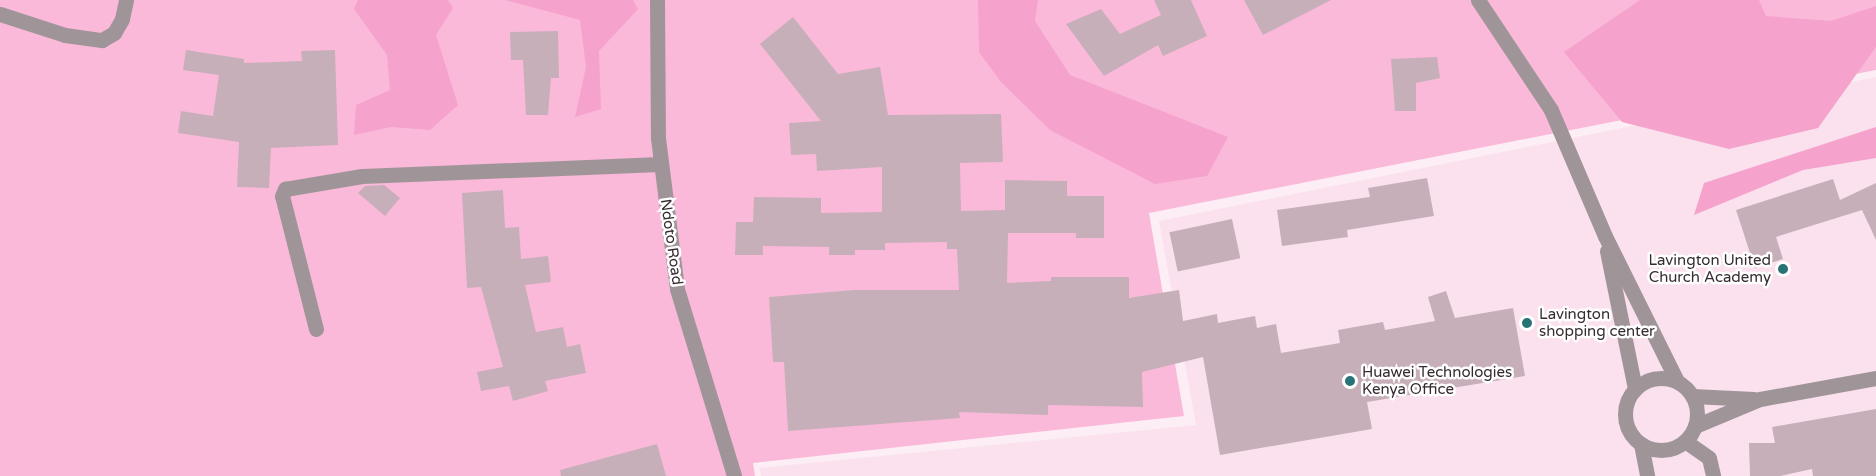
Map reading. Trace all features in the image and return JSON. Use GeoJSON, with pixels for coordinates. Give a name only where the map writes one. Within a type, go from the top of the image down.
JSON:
{"type":"FeatureCollection","features":[{"type":"Feature","properties":{"kind":"street"},"geometry":{"type":"LineString","coordinates":[[0,14],[65,34],[102,40],[114,33],[122,20],[126,0]]}},
{"type":"Feature","properties":{"kind":"street","name":"Ndoto Road"},"geometry":{"type":"LineString","coordinates":[[657,0],[660,164],[677,289],[734,476]]}},
{"type":"Feature","properties":{"kind":"street"},"geometry":{"type":"LineString","coordinates":[[1478,0],[1551,110],[1605,236],[1677,381],[1692,396],[1697,410],[1695,426],[1685,441],[1659,450],[1641,444]]}},
{"type":"Feature","properties":{"kind":"street"},"geometry":{"type":"LineString","coordinates":[[315,329],[282,196],[285,189],[362,176],[660,164]]}},
{"type":"Feature","properties":{"kind":"street"},"geometry":{"type":"LineString","coordinates":[[1605,236],[1635,389]]}},
{"type":"Feature","properties":{"kind":"street"},"geometry":{"type":"LineString","coordinates":[[1647,476],[1641,444],[1626,422],[1626,404],[1635,389],[1654,378],[1677,381]]}},
{"type":"Feature","properties":{"kind":"street"},"geometry":{"type":"LineString","coordinates":[[1695,426],[1760,399],[1876,378]]}},
{"type":"Feature","properties":{"kind":"street"},"geometry":{"type":"LineString","coordinates":[[1692,396],[1760,399]]}},
{"type":"Feature","properties":{"kind":"street"},"geometry":{"type":"LineString","coordinates":[[1685,441],[1709,458],[1713,476]]}},
{"type":"Feature","properties":{"kind":"shaded area"},"geometry":{"type":"Polygon","coordinates":[[[0,0],[1876,0],[1876,70],[1149,213],[1184,416],[753,463],[755,476],[0,476],[0,0]]]}},
{"type":"Feature","properties":{"kind":"shaded area"},"geometry":{"type":"Polygon","coordinates":[[[358,0],[448,0],[453,8],[436,35],[458,105],[430,130],[391,127],[354,135],[356,105],[390,90],[387,55],[354,9],[358,0]]]}},
{"type":"Feature","properties":{"kind":"shaded area"},"geometry":{"type":"Polygon","coordinates":[[[505,0],[633,0],[638,9],[599,51],[601,109],[575,117],[586,67],[580,20],[505,0]]]}},
{"type":"Feature","properties":{"kind":"shaded area"},"geometry":{"type":"Polygon","coordinates":[[[978,0],[1038,0],[1035,21],[1070,75],[1228,137],[1207,176],[1155,184],[1050,130],[1001,82],[979,52],[978,0]]]}},
{"type":"Feature","properties":{"kind":"shaded area"},"geometry":{"type":"Polygon","coordinates":[[[1640,0],[1759,0],[1766,16],[1831,21],[1876,6],[1876,47],[1818,128],[1729,149],[1622,122],[1564,52],[1640,0]]]}},
{"type":"Feature","properties":{"kind":"shaded area","name":"Lavington shopping center"},"geometry":{"type":"Polygon","coordinates":[[[1876,77],[1876,476],[761,476],[759,468],[1196,425],[1159,221],[1876,77]]]}},
{"type":"Feature","properties":{"kind":"shaded area"},"geometry":{"type":"Polygon","coordinates":[[[1876,127],[1876,158],[1803,170],[1694,215],[1704,183],[1876,127]]]}},
{"type":"Feature","properties":{"kind":"building"},"geometry":{"type":"Polygon","coordinates":[[[1154,0],[1191,0],[1207,36],[1163,56],[1158,45],[1104,76],[1066,24],[1101,9],[1120,34],[1161,15],[1154,0]]]}},
{"type":"Feature","properties":{"kind":"building"},"geometry":{"type":"Polygon","coordinates":[[[1244,0],[1331,0],[1263,35],[1244,0]]]}},
{"type":"Feature","properties":{"kind":"building"},"geometry":{"type":"Polygon","coordinates":[[[793,17],[838,74],[880,67],[888,115],[1001,114],[1003,162],[960,163],[961,211],[1005,210],[1005,180],[1067,181],[1067,196],[1104,196],[1104,238],[1076,238],[1076,233],[1008,233],[1007,283],[1051,281],[1051,277],[1129,277],[1129,298],[1179,290],[1183,321],[1217,314],[1218,323],[1255,316],[1257,328],[1276,324],[1281,353],[1340,343],[1338,330],[1383,322],[1385,330],[1435,321],[1428,297],[1446,291],[1455,318],[1513,308],[1525,376],[1367,402],[1372,429],[1220,455],[1203,357],[1142,372],[1143,407],[1048,405],[1048,415],[959,412],[960,418],[788,431],[784,362],[773,362],[769,297],[854,290],[959,290],[957,249],[947,249],[947,242],[885,243],[885,250],[855,250],[855,255],[829,255],[829,247],[763,246],[763,255],[735,255],[736,222],[753,222],[754,197],[821,198],[821,213],[882,212],[882,167],[817,171],[816,154],[791,155],[789,123],[821,121],[760,44],[793,17]]]}},
{"type":"Feature","properties":{"kind":"building"},"geometry":{"type":"Polygon","coordinates":[[[558,31],[559,78],[551,78],[548,115],[526,115],[523,60],[511,60],[510,32],[558,31]]]}},
{"type":"Feature","properties":{"kind":"building"},"geometry":{"type":"Polygon","coordinates":[[[186,50],[244,59],[244,63],[302,61],[301,51],[335,50],[338,145],[271,148],[269,188],[237,187],[239,142],[178,133],[181,111],[213,116],[219,75],[183,70],[186,50]]]}},
{"type":"Feature","properties":{"kind":"building"},"geometry":{"type":"Polygon","coordinates":[[[1437,57],[1440,78],[1416,83],[1416,111],[1395,111],[1391,59],[1437,57]]]}},
{"type":"Feature","properties":{"kind":"building"},"geometry":{"type":"Polygon","coordinates":[[[1427,178],[1434,216],[1347,230],[1348,237],[1282,246],[1277,210],[1370,197],[1368,188],[1427,178]]]}},
{"type":"Feature","properties":{"kind":"building"},"geometry":{"type":"Polygon","coordinates":[[[1833,179],[1840,200],[1876,183],[1876,240],[1862,210],[1776,237],[1783,259],[1755,268],[1736,210],[1833,179]]]}},
{"type":"Feature","properties":{"kind":"building"},"geometry":{"type":"Polygon","coordinates":[[[384,185],[400,198],[385,216],[358,193],[365,186],[384,185]]]}},
{"type":"Feature","properties":{"kind":"building"},"geometry":{"type":"Polygon","coordinates":[[[503,190],[505,228],[519,227],[521,259],[548,256],[551,282],[525,285],[536,332],[563,327],[567,347],[580,344],[586,373],[545,381],[548,391],[513,401],[509,386],[481,391],[477,372],[503,367],[481,287],[467,288],[462,193],[503,190]]]}},
{"type":"Feature","properties":{"kind":"building"},"geometry":{"type":"Polygon","coordinates":[[[1232,219],[1240,258],[1178,271],[1169,232],[1232,219]]]}},
{"type":"Feature","properties":{"kind":"building"},"geometry":{"type":"Polygon","coordinates":[[[1876,409],[1876,476],[1813,476],[1812,469],[1780,476],[1750,476],[1749,443],[1775,443],[1772,427],[1876,409]]]}},
{"type":"Feature","properties":{"kind":"building"},"geometry":{"type":"Polygon","coordinates":[[[657,444],[666,476],[561,476],[560,470],[657,444]]]}},
{"type":"Feature","properties":{"kind":"place","name":"Lavington United Church Academy"},"geometry":{"type":"Point","coordinates":[1783,269]}},
{"type":"Feature","properties":{"kind":"place","name":"Lavington shopping center"},"geometry":{"type":"Point","coordinates":[1527,323]}},
{"type":"Feature","properties":{"kind":"place","name":"Huawei Technologies Kenya Office"},"geometry":{"type":"Point","coordinates":[1350,381]}}]}
